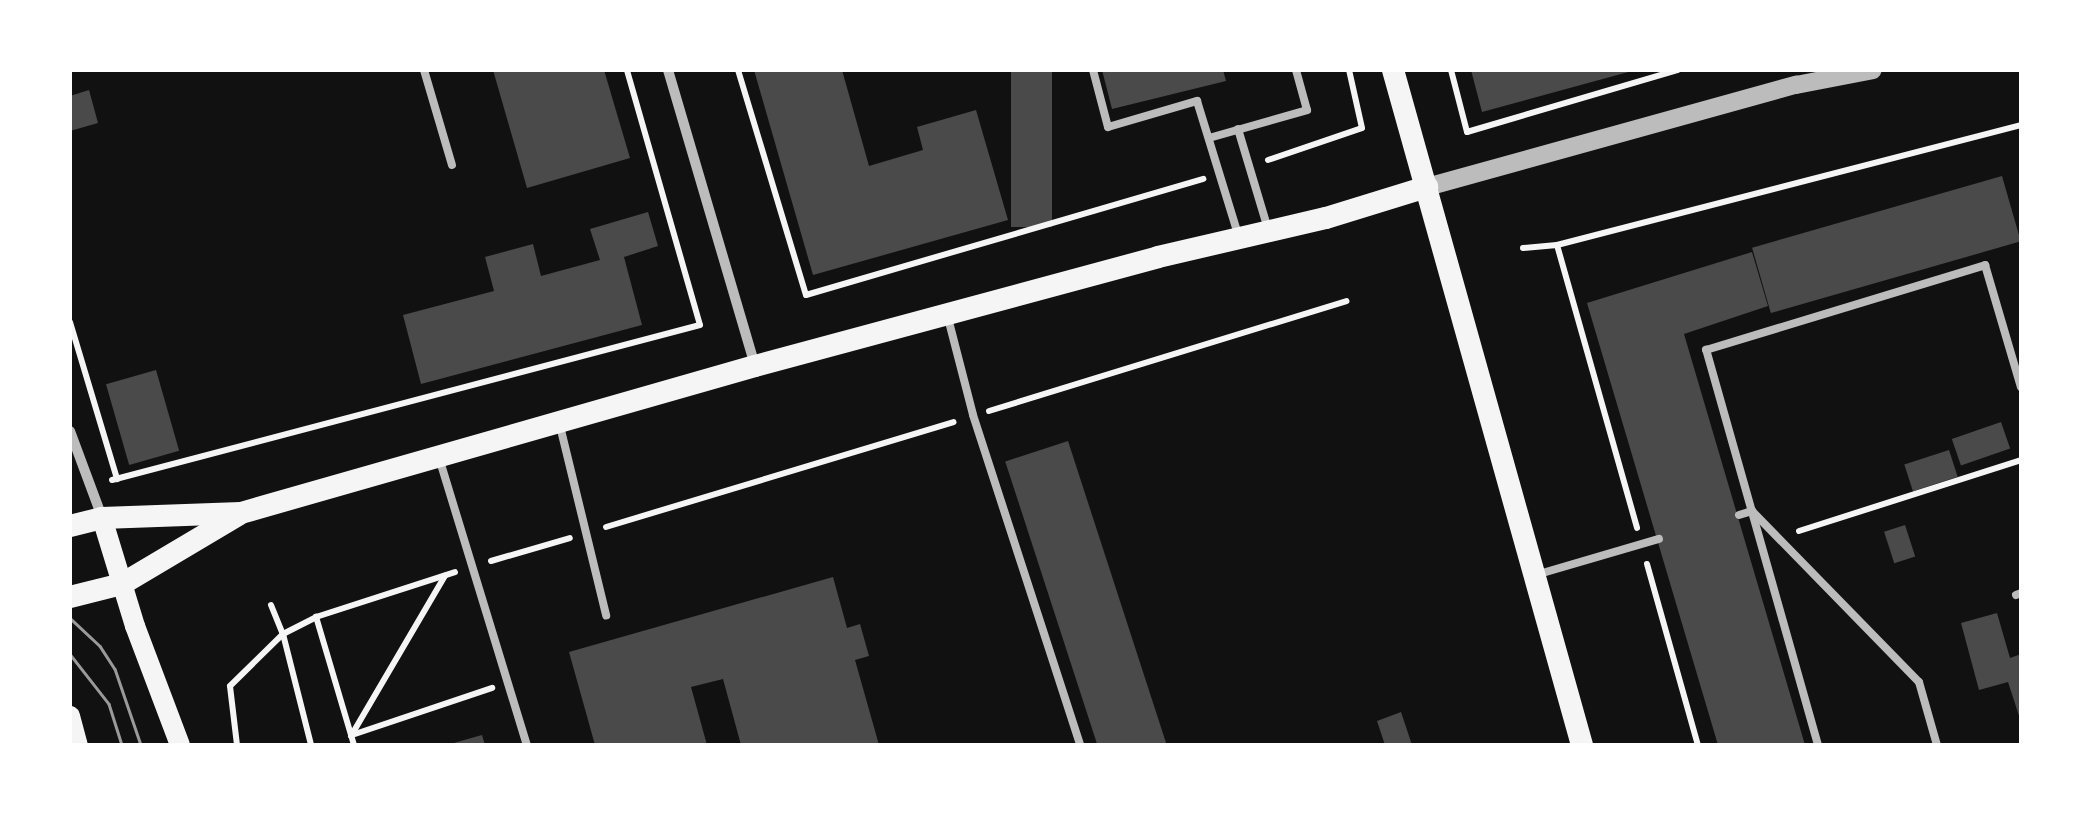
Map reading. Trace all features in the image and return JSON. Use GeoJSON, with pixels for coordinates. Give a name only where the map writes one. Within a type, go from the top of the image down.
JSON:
{"type":"FeatureCollection","features":[{"type":"Feature","properties":{"kind":"main road"},"geometry":{"type":"LineString","coordinates":[[1392,70],[1582,745]]}},
{"type":"Feature","properties":{"kind":"main road"},"geometry":{"type":"LineString","coordinates":[[70,596],[122,584],[241,514],[756,366],[1268,229],[1326,218],[1426,187]]}},
{"type":"Feature","properties":{"kind":"main road"},"geometry":{"type":"LineString","coordinates":[[70,526],[102,518],[241,514]]}},
{"type":"Feature","properties":{"kind":"main road"},"geometry":{"type":"LineString","coordinates":[[102,518],[180,745]]}},
{"type":"Feature","properties":{"kind":"main road"},"geometry":{"type":"LineString","coordinates":[[70,716],[78,745]]}},
{"type":"Feature","properties":{"kind":"street"},"geometry":{"type":"LineString","coordinates":[[668,70],[756,366]]}},
{"type":"Feature","properties":{"kind":"street"},"geometry":{"type":"LineString","coordinates":[[1426,187],[1796,85],[1873,70]]}},
{"type":"Feature","properties":{"kind":"street"},"geometry":{"type":"LineString","coordinates":[[70,431],[102,518]]}},
{"type":"Feature","properties":{"kind":"lane"},"geometry":{"type":"LineString","coordinates":[[424,70],[452,165]]}},
{"type":"Feature","properties":{"kind":"lane"},"geometry":{"type":"LineString","coordinates":[[1093,70],[1108,126],[1196,101],[1240,238]]}},
{"type":"Feature","properties":{"kind":"lane"},"geometry":{"type":"LineString","coordinates":[[1209,138],[1307,110],[1296,70]]}},
{"type":"Feature","properties":{"kind":"lane"},"geometry":{"type":"LineString","coordinates":[[1238,129],[1268,229]]}},
{"type":"Feature","properties":{"kind":"lane"},"geometry":{"type":"LineString","coordinates":[[1818,745],[1706,350],[1985,265],[2021,387]]}},
{"type":"Feature","properties":{"kind":"lane"},"geometry":{"type":"LineString","coordinates":[[947,314],[973,416],[1080,745]]}},
{"type":"Feature","properties":{"kind":"lane"},"geometry":{"type":"LineString","coordinates":[[559,422],[606,614]]}},
{"type":"Feature","properties":{"kind":"lane"},"geometry":{"type":"LineString","coordinates":[[438,457],[527,745]]}},
{"type":"Feature","properties":{"kind":"lane"},"geometry":{"type":"LineString","coordinates":[[1739,515],[1752,511]]}},
{"type":"Feature","properties":{"kind":"lane"},"geometry":{"type":"LineString","coordinates":[[1752,511],[1919,682],[1937,745]]}},
{"type":"Feature","properties":{"kind":"lane"},"geometry":{"type":"LineString","coordinates":[[1535,575],[1659,538]]}},
{"type":"Feature","properties":{"kind":"path"},"geometry":{"type":"LineString","coordinates":[[88,486],[216,456],[700,325],[626,70]]}},
{"type":"Feature","properties":{"kind":"path"},"geometry":{"type":"LineString","coordinates":[[738,70],[806,295],[1222,174]]}},
{"type":"Feature","properties":{"kind":"path"},"geometry":{"type":"LineString","coordinates":[[1251,166],[1362,128],[1348,70]]}},
{"type":"Feature","properties":{"kind":"path"},"geometry":{"type":"LineString","coordinates":[[1451,70],[1467,132],[1678,70]]}},
{"type":"Feature","properties":{"kind":"path"},"geometry":{"type":"LineString","coordinates":[[1523,248],[1557,246],[2021,124]]}},
{"type":"Feature","properties":{"kind":"path"},"geometry":{"type":"LineString","coordinates":[[1557,246],[1698,745]]}},
{"type":"Feature","properties":{"kind":"path"},"geometry":{"type":"LineString","coordinates":[[237,745],[230,686],[283,634],[316,617],[1346,301]]}},
{"type":"Feature","properties":{"kind":"path"},"geometry":{"type":"LineString","coordinates":[[70,322],[117,479]]}},
{"type":"Feature","properties":{"kind":"path"},"geometry":{"type":"LineString","coordinates":[[1778,538],[2021,460]]}},
{"type":"Feature","properties":{"kind":"path"},"geometry":{"type":"LineString","coordinates":[[351,736],[446,575]]}},
{"type":"Feature","properties":{"kind":"path"},"geometry":{"type":"LineString","coordinates":[[270,604],[283,634],[311,745]]}},
{"type":"Feature","properties":{"kind":"path"},"geometry":{"type":"LineString","coordinates":[[316,617],[354,745]]}},
{"type":"Feature","properties":{"kind":"path"},"geometry":{"type":"LineString","coordinates":[[351,736],[507,683]]}},
{"type":"Feature","properties":{"kind":"building"},"geometry":{"type":"Polygon","coordinates":[[[493,70],[604,70],[630,158],[527,188],[493,70]]]}},
{"type":"Feature","properties":{"kind":"building"},"geometry":{"type":"Polygon","coordinates":[[[754,70],[842,70],[869,166],[923,150],[917,127],[976,110],[1008,220],[813,275],[754,70]]]}},
{"type":"Feature","properties":{"kind":"building"},"geometry":{"type":"Polygon","coordinates":[[[1011,70],[1052,70],[1052,227],[1011,227],[1011,70]]]}},
{"type":"Feature","properties":{"kind":"building"},"geometry":{"type":"Polygon","coordinates":[[[1102,70],[1223,70],[1226,81],[1112,109],[1102,70]]]}},
{"type":"Feature","properties":{"kind":"building"},"geometry":{"type":"Polygon","coordinates":[[[1471,70],[1632,70],[1632,71],[1482,112],[1471,70]]]}},
{"type":"Feature","properties":{"kind":"building"},"geometry":{"type":"Polygon","coordinates":[[[89,90],[98,123],[70,131],[70,96],[89,90]]]}},
{"type":"Feature","properties":{"kind":"building"},"geometry":{"type":"Polygon","coordinates":[[[2002,176],[2021,241],[1771,313],[1752,248],[2002,176]]]}},
{"type":"Feature","properties":{"kind":"building"},"geometry":{"type":"Polygon","coordinates":[[[648,212],[658,246],[624,257],[642,325],[421,384],[403,315],[494,291],[485,257],[533,244],[541,276],[600,260],[590,229],[648,212]]]}},
{"type":"Feature","properties":{"kind":"building"},"geometry":{"type":"Polygon","coordinates":[[[1752,252],[1768,306],[1684,334],[1805,745],[1718,745],[1587,303],[1752,252]]]}},
{"type":"Feature","properties":{"kind":"building"},"geometry":{"type":"Polygon","coordinates":[[[156,370],[179,451],[129,465],[106,384],[156,370]]]}},
{"type":"Feature","properties":{"kind":"building"},"geometry":{"type":"Polygon","coordinates":[[[2001,422],[2010,448],[1961,465],[1952,439],[2001,422]]]}},
{"type":"Feature","properties":{"kind":"building"},"geometry":{"type":"Polygon","coordinates":[[[1068,441],[1167,744],[1097,745],[1005,461],[1068,441]]]}},
{"type":"Feature","properties":{"kind":"building"},"geometry":{"type":"Polygon","coordinates":[[[1949,450],[1958,477],[1913,491],[1904,465],[1949,450]]]}},
{"type":"Feature","properties":{"kind":"building"},"geometry":{"type":"Polygon","coordinates":[[[1905,525],[1915,556],[1894,563],[1884,532],[1905,525]]]}},
{"type":"Feature","properties":{"kind":"building"},"geometry":{"type":"Polygon","coordinates":[[[833,577],[847,628],[860,624],[869,656],[855,660],[879,745],[741,745],[723,679],[691,687],[707,745],[595,745],[569,652],[833,577]]]}},
{"type":"Feature","properties":{"kind":"building"},"geometry":{"type":"Polygon","coordinates":[[[1997,613],[2010,658],[2021,654],[2021,722],[2008,682],[1979,690],[1961,623],[1997,613]]]}},
{"type":"Feature","properties":{"kind":"building"},"geometry":{"type":"Polygon","coordinates":[[[1401,712],[1412,745],[1385,745],[1377,721],[1401,712]]]}},
{"type":"Feature","properties":{"kind":"building"},"geometry":{"type":"Polygon","coordinates":[[[482,735],[485,745],[450,745],[450,744],[482,735]]]}},
{"type":"Feature","properties":{"kind":"tram line"},"geometry":{"type":"LineString","coordinates":[[70,618],[100,646],[115,669],[141,745]]}},
{"type":"Feature","properties":{"kind":"tram line"},"geometry":{"type":"LineString","coordinates":[[70,654],[109,704],[122,745]]}}]}
